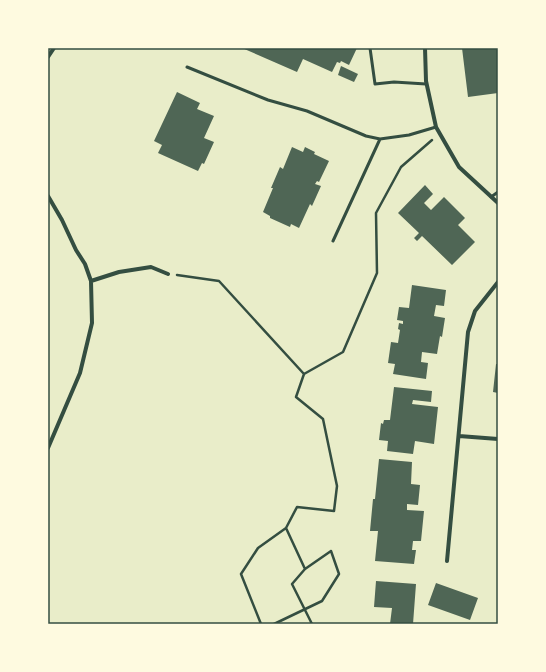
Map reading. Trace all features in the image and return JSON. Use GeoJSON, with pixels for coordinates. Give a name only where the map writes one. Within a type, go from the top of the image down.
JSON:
{"type":"FeatureCollection","features":[{"type":"Feature","properties":{"kind":"street"},"geometry":{"type":"LineString","coordinates":[[48,57],[54,48]]}},
{"type":"Feature","properties":{"kind":"street"},"geometry":{"type":"LineString","coordinates":[[425,48],[426,84],[436,127],[459,167],[498,203]]}},
{"type":"Feature","properties":{"kind":"street"},"geometry":{"type":"LineString","coordinates":[[48,196],[62,220],[76,250],[85,264],[91,281],[92,322],[80,373],[48,448]]}},
{"type":"Feature","properties":{"kind":"street"},"geometry":{"type":"LineString","coordinates":[[91,281],[119,272],[151,267],[168,274]]}},
{"type":"Feature","properties":{"kind":"street"},"geometry":{"type":"LineString","coordinates":[[447,562],[468,332],[475,311],[498,282]]}},
{"type":"Feature","properties":{"kind":"street"},"geometry":{"type":"LineString","coordinates":[[459,436],[498,439]]}},
{"type":"Feature","properties":{"kind":"lane"},"geometry":{"type":"LineString","coordinates":[[370,48],[375,84],[394,82],[426,84]]}},
{"type":"Feature","properties":{"kind":"lane"},"geometry":{"type":"LineString","coordinates":[[187,67],[268,100],[307,111],[366,136],[380,139],[409,135],[436,127]]}},
{"type":"Feature","properties":{"kind":"lane"},"geometry":{"type":"LineString","coordinates":[[333,241],[380,139]]}},
{"type":"Feature","properties":{"kind":"lane"},"geometry":{"type":"LineString","coordinates":[[491,197],[498,192]]}},
{"type":"Feature","properties":{"kind":"path"},"geometry":{"type":"LineString","coordinates":[[261,624],[241,574],[258,548],[286,528],[297,507],[334,511],[337,486],[323,420],[296,397],[304,374],[343,352],[377,273],[376,213],[401,167],[440,133]]}},
{"type":"Feature","properties":{"kind":"path"},"geometry":{"type":"LineString","coordinates":[[168,274],[219,281],[304,374]]}},
{"type":"Feature","properties":{"kind":"path"},"geometry":{"type":"LineString","coordinates":[[286,528],[305,569]]}},
{"type":"Feature","properties":{"kind":"path"},"geometry":{"type":"LineString","coordinates":[[274,624],[304,608],[322,601],[339,574],[331,551],[305,569],[292,584],[304,608],[312,624]]}},
{"type":"Feature","properties":{"kind":"building"},"geometry":{"type":"Polygon","coordinates":[[[242,48],[357,48],[349,65],[341,61],[340,63],[337,62],[332,72],[303,59],[297,72],[242,48]]]}},
{"type":"Feature","properties":{"kind":"building"},"geometry":{"type":"Polygon","coordinates":[[[462,48],[498,48],[498,93],[468,97],[462,48]]]}},
{"type":"Feature","properties":{"kind":"building"},"geometry":{"type":"Polygon","coordinates":[[[341,66],[358,74],[354,82],[338,75],[341,66]]]}},
{"type":"Feature","properties":{"kind":"building"},"geometry":{"type":"Polygon","coordinates":[[[177,92],[200,103],[197,109],[214,116],[204,138],[214,142],[204,164],[202,163],[198,171],[158,153],[162,145],[154,141],[177,92]]]}},
{"type":"Feature","properties":{"kind":"building"},"geometry":{"type":"Polygon","coordinates":[[[292,147],[303,152],[305,147],[315,152],[314,154],[329,161],[319,182],[317,181],[315,184],[321,186],[312,206],[310,204],[299,228],[291,224],[290,227],[270,218],[270,216],[263,212],[280,167],[283,169],[292,147]]]}},
{"type":"Feature","properties":{"kind":"building"},"geometry":{"type":"Polygon","coordinates":[[[425,185],[433,194],[424,203],[431,210],[444,197],[465,218],[458,225],[475,242],[452,265],[422,236],[417,241],[414,238],[419,233],[398,213],[425,185]]]}},
{"type":"Feature","properties":{"kind":"building"},"geometry":{"type":"Polygon","coordinates":[[[412,285],[446,290],[444,306],[436,305],[434,316],[445,318],[437,354],[422,352],[421,362],[428,363],[426,379],[393,374],[395,364],[388,363],[391,342],[398,343],[400,330],[398,329],[399,323],[403,324],[403,321],[397,320],[399,307],[409,308],[412,285]]]}},
{"type":"Feature","properties":{"kind":"building"},"geometry":{"type":"Polygon","coordinates":[[[496,364],[498,364],[498,393],[493,392],[496,364]]]}},
{"type":"Feature","properties":{"kind":"building"},"geometry":{"type":"Polygon","coordinates":[[[394,387],[432,391],[431,402],[413,400],[412,404],[438,407],[434,444],[415,441],[413,454],[387,451],[388,441],[379,440],[381,423],[383,424],[384,420],[390,420],[394,387]]]}},
{"type":"Feature","properties":{"kind":"building"},"geometry":{"type":"Polygon","coordinates":[[[379,459],[412,462],[411,484],[420,485],[418,505],[407,504],[407,510],[424,511],[421,541],[413,541],[412,550],[416,550],[414,564],[375,561],[378,531],[370,531],[379,459]]]}},
{"type":"Feature","properties":{"kind":"building"},"geometry":{"type":"Polygon","coordinates":[[[376,581],[416,584],[413,624],[390,624],[392,608],[374,607],[376,581]]]}},
{"type":"Feature","properties":{"kind":"building"},"geometry":{"type":"Polygon","coordinates":[[[436,583],[478,598],[470,620],[428,605],[436,583]]]}}]}
